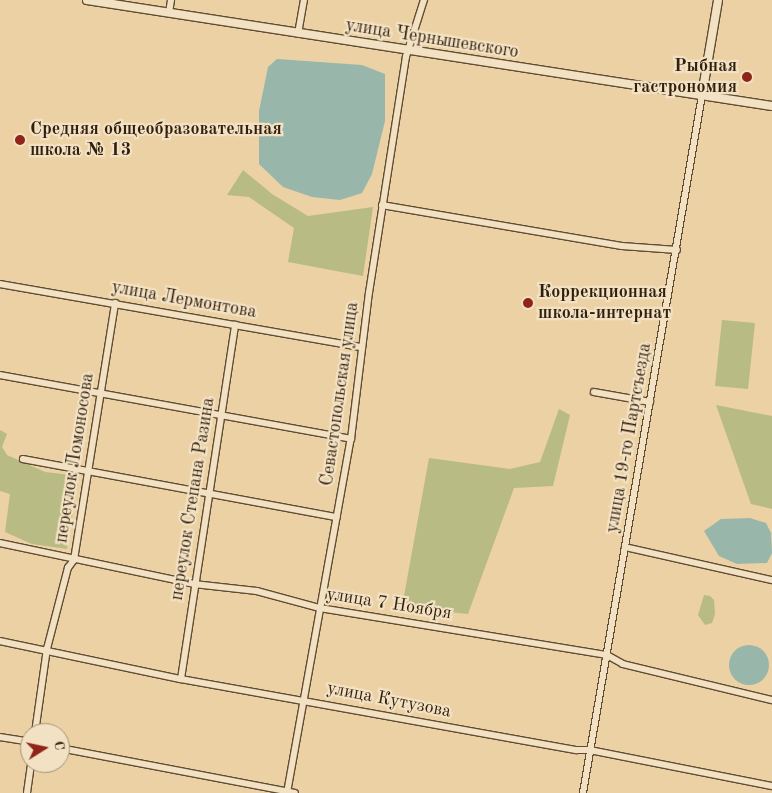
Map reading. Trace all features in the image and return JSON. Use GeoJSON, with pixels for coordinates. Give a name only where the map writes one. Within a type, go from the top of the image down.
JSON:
{"type":"FeatureCollection","features":[{"type":"Feature","properties":{"kind":"street","name":"улица Чернышевского"},"geometry":{"type":"LineString","coordinates":[[87,0],[772,106]]}},
{"type":"Feature","properties":{"kind":"street"},"geometry":{"type":"LineString","coordinates":[[169,13],[172,0]]}},
{"type":"Feature","properties":{"kind":"street"},"geometry":{"type":"LineString","coordinates":[[298,34],[304,0]]}},
{"type":"Feature","properties":{"kind":"street","name":"Севастопольская улица"},"geometry":{"type":"LineString","coordinates":[[287,792],[351,438],[382,205],[408,51],[424,0]]}},
{"type":"Feature","properties":{"kind":"street","name":"улица 19-го Партсъезда"},"geometry":{"type":"LineString","coordinates":[[583,793],[677,250],[718,0]]}},
{"type":"Feature","properties":{"kind":"street"},"geometry":{"type":"LineString","coordinates":[[382,205],[622,246],[677,250]]}},
{"type":"Feature","properties":{"kind":"street","name":"улица Лермонтова"},"geometry":{"type":"LineString","coordinates":[[0,284],[362,347]]}},
{"type":"Feature","properties":{"kind":"street","name":"переулок Ломоносова"},"geometry":{"type":"LineString","coordinates":[[36,723],[47,649],[68,568],[74,560],[115,303]]}},
{"type":"Feature","properties":{"kind":"street","name":"переулок Степана Разина"},"geometry":{"type":"LineString","coordinates":[[181,678],[208,494],[236,325]]}},
{"type":"Feature","properties":{"kind":"street"},"geometry":{"type":"LineString","coordinates":[[0,375],[351,438]]}},
{"type":"Feature","properties":{"kind":"street"},"geometry":{"type":"LineString","coordinates":[[594,392],[650,402]]}},
{"type":"Feature","properties":{"kind":"street"},"geometry":{"type":"LineString","coordinates":[[23,459],[337,517]]}},
{"type":"Feature","properties":{"kind":"street","name":"улица 7 Ноября"},"geometry":{"type":"LineString","coordinates":[[0,543],[194,584],[257,591],[320,608],[607,655],[623,664],[772,700]]}},
{"type":"Feature","properties":{"kind":"street"},"geometry":{"type":"LineString","coordinates":[[625,547],[772,580]]}},
{"type":"Feature","properties":{"kind":"street","name":"улица Кутузова"},"geometry":{"type":"LineString","coordinates":[[0,641],[47,649],[181,678],[577,750],[590,750],[772,786]]}},
{"type":"Feature","properties":{"kind":"street"},"geometry":{"type":"LineString","coordinates":[[0,737],[20,740]]}},
{"type":"Feature","properties":{"kind":"street"},"geometry":{"type":"LineString","coordinates":[[70,750],[295,793]]}},
{"type":"Feature","properties":{"kind":"street"},"geometry":{"type":"LineString","coordinates":[[27,793],[30,773]]}},
{"type":"Feature","properties":{"kind":"green space"},"geometry":{"type":"Polygon","coordinates":[[[243,170],[272,194],[308,216],[373,207],[363,276],[288,262],[294,228],[249,197],[227,195],[243,170]]]}},
{"type":"Feature","properties":{"kind":"green space"},"geometry":{"type":"Polygon","coordinates":[[[722,320],[755,323],[748,389],[715,386],[722,320]]]}},
{"type":"Feature","properties":{"kind":"green space"},"geometry":{"type":"Polygon","coordinates":[[[716,405],[772,416],[772,509],[751,504],[716,405]]]}},
{"type":"Feature","properties":{"kind":"green space"},"geometry":{"type":"Polygon","coordinates":[[[559,409],[570,415],[553,486],[514,488],[468,614],[402,607],[429,458],[510,469],[540,462],[559,409]]]}},
{"type":"Feature","properties":{"kind":"green space"},"geometry":{"type":"Polygon","coordinates":[[[0,430],[7,434],[2,447],[7,455],[45,472],[79,476],[67,549],[32,544],[5,532],[10,494],[0,491],[0,430]]]}},
{"type":"Feature","properties":{"kind":"green space"},"geometry":{"type":"Polygon","coordinates":[[[704,595],[710,596],[714,600],[715,614],[712,623],[705,625],[698,615],[704,595]]]}},
{"type":"Feature","properties":{"kind":"shaded area"},"geometry":{"type":"Polygon","coordinates":[[[277,59],[362,65],[385,74],[385,121],[372,174],[362,193],[340,200],[312,197],[283,187],[259,164],[259,111],[268,67],[277,59]]]}},
{"type":"Feature","properties":{"kind":"shaded area"},"geometry":{"type":"Polygon","coordinates":[[[750,518],[766,523],[771,533],[772,553],[767,563],[737,564],[719,556],[704,531],[721,519],[750,518]]]}},
{"type":"Feature","properties":{"kind":"shaded area"},"geometry":{"type":"Polygon","coordinates":[[[749,645],[763,651],[769,665],[763,679],[749,685],[735,679],[729,665],[735,651],[749,645]]]}},
{"type":"Feature","properties":{"kind":"place","name":"Рыбная гастрономия"},"geometry":{"type":"Point","coordinates":[747,77]}},
{"type":"Feature","properties":{"kind":"place","name":"Средняя общеобразовательная школа № 13"},"geometry":{"type":"Point","coordinates":[20,140]}},
{"type":"Feature","properties":{"kind":"place","name":"Коррекционная школа-интернат"},"geometry":{"type":"Point","coordinates":[528,303]}}]}
